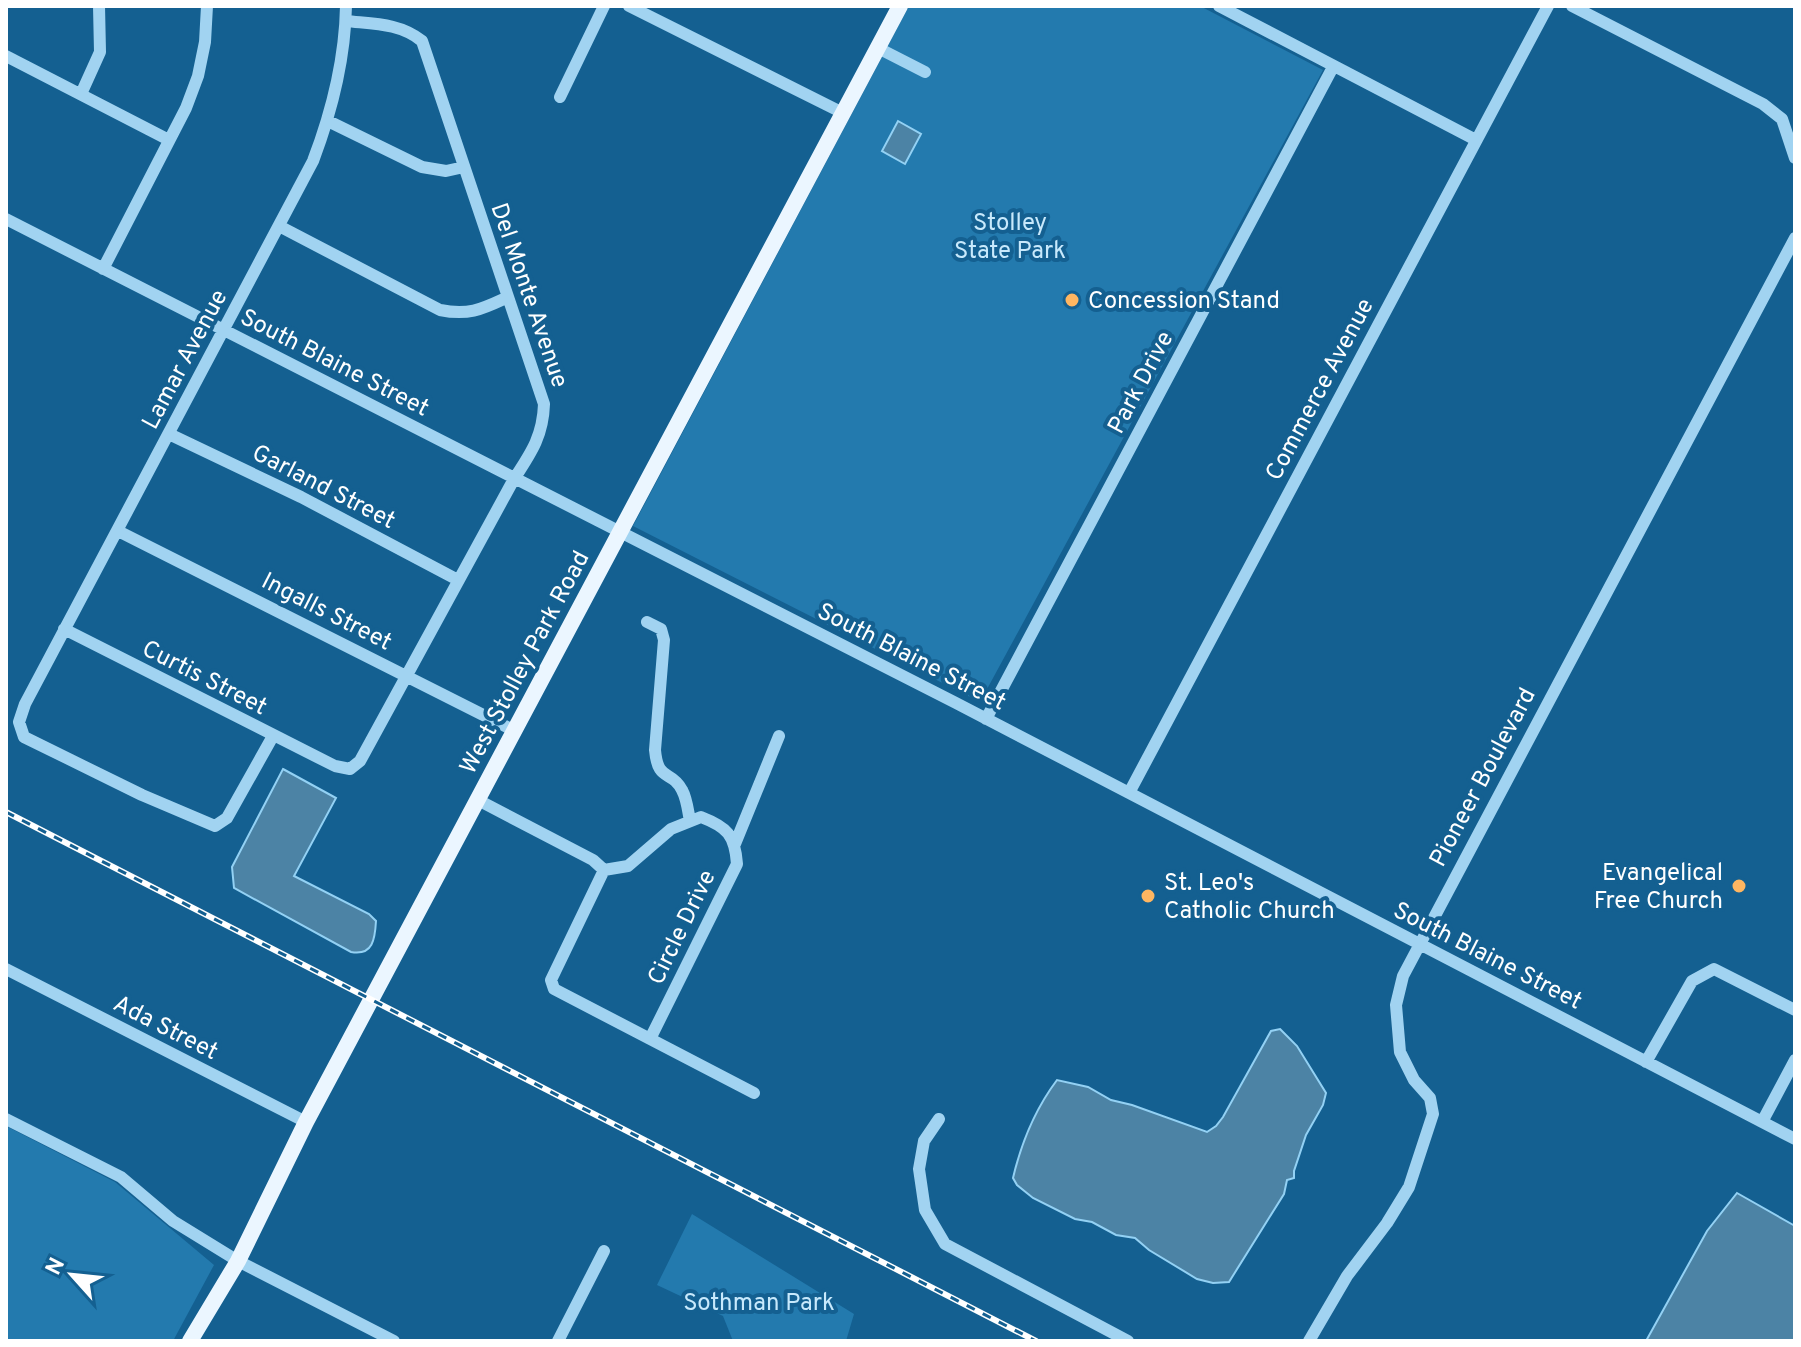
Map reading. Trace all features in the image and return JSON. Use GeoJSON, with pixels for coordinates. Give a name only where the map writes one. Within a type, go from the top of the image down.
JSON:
{"type":"FeatureCollection","features":[{"type":"Feature","properties":{"kind":"main road","name":"West Stolley Park Road"},"geometry":{"type":"LineString","coordinates":[[190,1341],[238,1261],[306,1122],[900,6]]}},
{"type":"Feature","properties":{"kind":"street"},"geometry":{"type":"LineString","coordinates":[[81,94],[100,52],[99,6]]}},
{"type":"Feature","properties":{"kind":"street"},"geometry":{"type":"LineString","coordinates":[[103,269],[186,108],[198,76],[205,42],[207,6]]}},
{"type":"Feature","properties":{"kind":"street","name":"Lamar Avenue"},"geometry":{"type":"LineString","coordinates":[[273,736],[227,818],[215,826],[202,823],[24,737],[20,719],[64,629],[313,161],[328,121],[341,65],[346,6]]}},
{"type":"Feature","properties":{"kind":"street"},"geometry":{"type":"LineString","coordinates":[[560,97],[604,6]]}},
{"type":"Feature","properties":{"kind":"street"},"geometry":{"type":"LineString","coordinates":[[629,6],[843,113]]}},
{"type":"Feature","properties":{"kind":"street"},"geometry":{"type":"LineString","coordinates":[[1219,6],[1476,140]]}},
{"type":"Feature","properties":{"kind":"street","name":"Commerce Avenue"},"geometry":{"type":"LineString","coordinates":[[1129,793],[1548,6]]}},
{"type":"Feature","properties":{"kind":"street"},"geometry":{"type":"LineString","coordinates":[[1572,6],[1763,104],[1782,119],[1795,158]]}},
{"type":"Feature","properties":{"kind":"street","name":"Del Monte Avenue"},"geometry":{"type":"LineString","coordinates":[[327,762],[350,769],[360,761],[514,479],[532,452],[543,426],[544,404],[422,41],[410,31],[393,26],[346,21]]}},
{"type":"Feature","properties":{"kind":"street"},"geometry":{"type":"LineString","coordinates":[[878,48],[925,72]]}},
{"type":"Feature","properties":{"kind":"street"},"geometry":{"type":"LineString","coordinates":[[6,56],[169,140]]}},
{"type":"Feature","properties":{"kind":"street","name":"Park Drive"},"geometry":{"type":"LineString","coordinates":[[986,719],[1333,67]]}},
{"type":"Feature","properties":{"kind":"street"},"geometry":{"type":"LineString","coordinates":[[328,121],[422,167],[446,171],[464,167]]}},
{"type":"Feature","properties":{"kind":"street","name":"South Blaine Street"},"geometry":{"type":"LineString","coordinates":[[6,219],[986,719],[1795,1139]]}},
{"type":"Feature","properties":{"kind":"street"},"geometry":{"type":"LineString","coordinates":[[279,226],[440,310],[459,314],[476,311],[508,297]]}},
{"type":"Feature","properties":{"kind":"street","name":"Pioneer Boulevard"},"geometry":{"type":"LineString","coordinates":[[1309,1341],[1347,1276],[1387,1223],[1409,1187],[1433,1114],[1430,1098],[1414,1080],[1400,1052],[1396,1005],[1403,976],[1795,238]]}},
{"type":"Feature","properties":{"kind":"street","name":"Garland Street"},"geometry":{"type":"LineString","coordinates":[[169,434],[301,497],[458,580]]}},
{"type":"Feature","properties":{"kind":"street","name":"Ingalls Street"},"geometry":{"type":"LineString","coordinates":[[118,531],[515,731]]}},
{"type":"Feature","properties":{"kind":"street"},"geometry":{"type":"LineString","coordinates":[[647,622],[661,629],[664,640],[656,766],[676,781],[684,792],[690,821]]}},
{"type":"Feature","properties":{"kind":"street","name":"Curtis Street"},"geometry":{"type":"LineString","coordinates":[[64,629],[327,762]]}},
{"type":"Feature","properties":{"kind":"street","name":"Circle Drive"},"geometry":{"type":"LineString","coordinates":[[650,1039],[737,864],[735,844],[779,736]]}},
{"type":"Feature","properties":{"kind":"street"},"geometry":{"type":"LineString","coordinates":[[478,800],[593,860],[604,870]]}},
{"type":"Feature","properties":{"kind":"street"},"geometry":{"type":"LineString","coordinates":[[604,870],[628,866],[671,829],[701,817],[727,831],[735,844]]}},
{"type":"Feature","properties":{"kind":"street"},"geometry":{"type":"LineString","coordinates":[[604,870],[551,980],[554,989],[754,1093]]}},
{"type":"Feature","properties":{"kind":"street","name":"Ada Street"},"geometry":{"type":"LineString","coordinates":[[6,969],[306,1122]]}},
{"type":"Feature","properties":{"kind":"street"},"geometry":{"type":"LineString","coordinates":[[1646,1062],[1692,981],[1714,969],[1795,1010]]}},
{"type":"Feature","properties":{"kind":"street"},"geometry":{"type":"LineString","coordinates":[[1762,1122],[1795,1060]]}},
{"type":"Feature","properties":{"kind":"street"},"geometry":{"type":"LineString","coordinates":[[6,1119],[121,1177],[173,1221],[238,1261],[394,1341]]}},
{"type":"Feature","properties":{"kind":"street"},"geometry":{"type":"LineString","coordinates":[[939,1119],[924,1141],[919,1169],[925,1210],[945,1244],[1128,1341]]}},
{"type":"Feature","properties":{"kind":"street"},"geometry":{"type":"LineString","coordinates":[[558,1341],[604,1251]]}},
{"type":"Feature","properties":{"kind":"green space","name":"Stolley State Park"},"geometry":{"type":"Polygon","coordinates":[[[909,6],[1200,6],[1323,70],[980,702],[633,526],[909,6]]]}},
{"type":"Feature","properties":{"kind":"green space"},"geometry":{"type":"Polygon","coordinates":[[[6,1126],[115,1182],[214,1265],[173,1341],[6,1341],[6,1126]]]}},
{"type":"Feature","properties":{"kind":"green space","name":"Sothman Park"},"geometry":{"type":"Polygon","coordinates":[[[692,1214],[854,1314],[846,1341],[733,1341],[723,1316],[657,1285],[692,1214]]]}},
{"type":"Feature","properties":{"kind":"shaded area"},"geometry":{"type":"Polygon","coordinates":[[[898,121],[921,134],[905,164],[882,151],[898,121]]]}},
{"type":"Feature","properties":{"kind":"shaded area"},"geometry":{"type":"Polygon","coordinates":[[[283,769],[336,798],[294,876],[369,914],[376,921],[371,945],[364,951],[351,952],[234,888],[232,867],[283,769]]]}},
{"type":"Feature","properties":{"kind":"shaded area"},"geometry":{"type":"Polygon","coordinates":[[[1280,1029],[1297,1046],[1326,1093],[1323,1105],[1306,1135],[1294,1178],[1287,1180],[1284,1194],[1229,1282],[1213,1283],[1197,1279],[1135,1238],[1116,1235],[1092,1222],[1075,1219],[1033,1198],[1017,1185],[1013,1178],[1020,1152],[1042,1102],[1057,1080],[1088,1087],[1111,1100],[1207,1132],[1223,1117],[1271,1031],[1280,1029]]]}},
{"type":"Feature","properties":{"kind":"shaded area"},"geometry":{"type":"Polygon","coordinates":[[[1737,1193],[1795,1226],[1795,1341],[1646,1341],[1707,1231],[1737,1193]]]}},
{"type":"Feature","properties":{"kind":"railway"},"geometry":{"type":"LineString","coordinates":[[6,812],[1036,1341]]}},
{"type":"Feature","properties":{"kind":"place","name":"Concession Stand"},"geometry":{"type":"Point","coordinates":[1072,300]}},
{"type":"Feature","properties":{"kind":"place","name":"Evangelical Free Church"},"geometry":{"type":"Point","coordinates":[1739,886]}},
{"type":"Feature","properties":{"kind":"place","name":"St. Leo's Catholic Church"},"geometry":{"type":"Point","coordinates":[1148,896]}}]}
